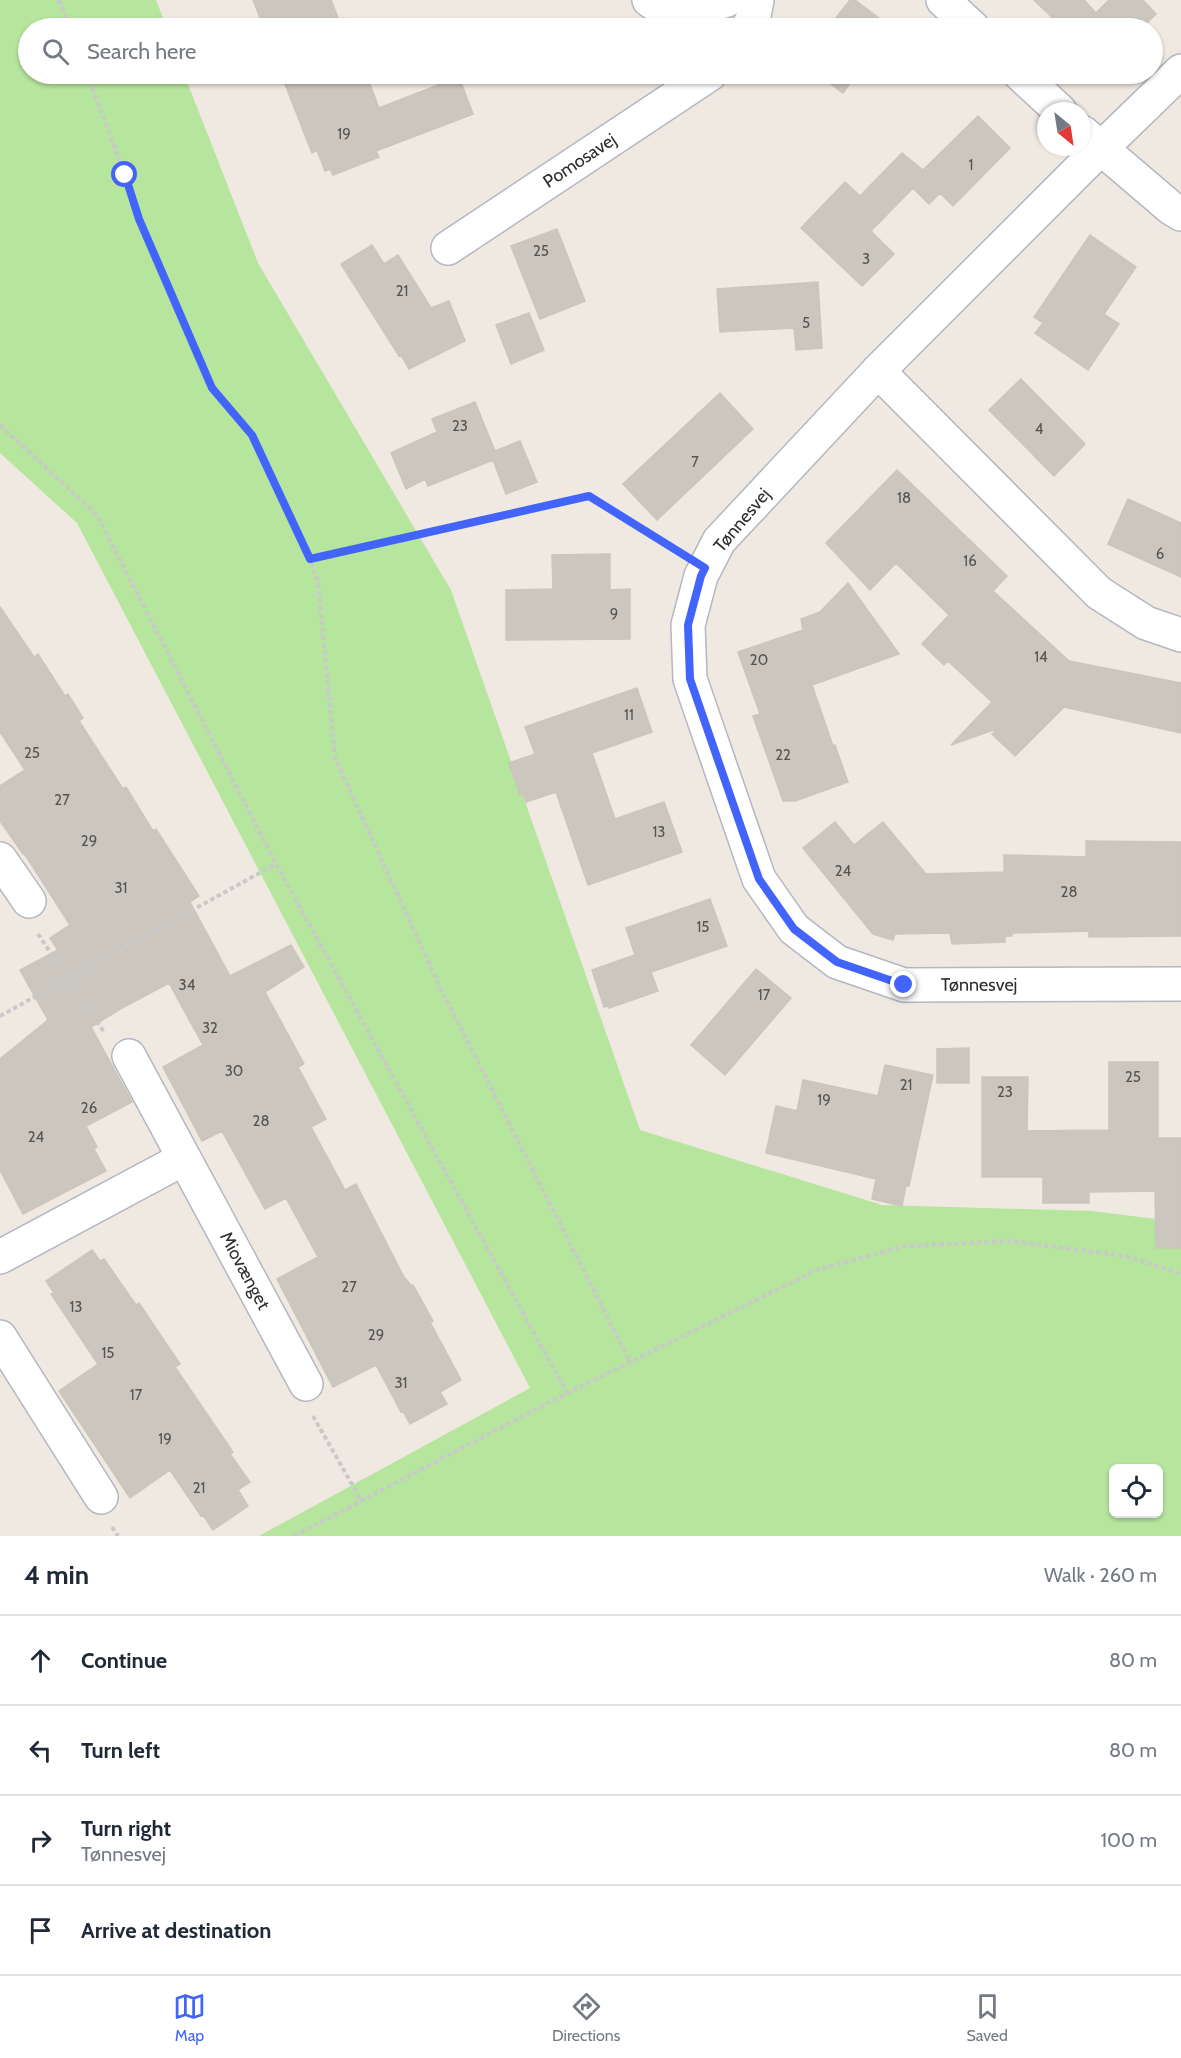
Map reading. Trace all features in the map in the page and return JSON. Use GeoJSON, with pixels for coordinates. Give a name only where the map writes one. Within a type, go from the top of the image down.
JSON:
{"type":"FeatureCollection","features":[{"type":"Feature","properties":{"kind":"street"},"geometry":{"type":"LineString","coordinates":[[649,0],[656,4],[699,9],[727,0]]}},
{"type":"Feature","properties":{"kind":"street"},"geometry":{"type":"LineString","coordinates":[[753,18],[757,0]]}},
{"type":"Feature","properties":{"kind":"street"},"geometry":{"type":"LineString","coordinates":[[943,0],[962,18]]}},
{"type":"Feature","properties":{"kind":"street","name":"Tønnesvej"},"geometry":{"type":"LineString","coordinates":[[1091,141],[1181,71]]}},
{"type":"Feature","properties":{"kind":"street","name":"Pomosavej"},"geometry":{"type":"LineString","coordinates":[[448,248],[695,84]]}},
{"type":"Feature","properties":{"kind":"street"},"geometry":{"type":"LineString","coordinates":[[1031,84],[1050,102]]}},
{"type":"Feature","properties":{"kind":"street"},"geometry":{"type":"LineString","coordinates":[[1091,141],[1181,214]]}},
{"type":"Feature","properties":{"kind":"street","name":"Tønnesvej"},"geometry":{"type":"LineString","coordinates":[[1077,156],[719,541],[701,576],[688,625],[690,679],[759,879],[794,929],[837,962],[904,985],[1181,984]]}},
{"type":"Feature","properties":{"kind":"street"},"geometry":{"type":"LineString","coordinates":[[878,371],[1100,593],[1146,623],[1181,635]]}},
{"type":"Feature","properties":{"kind":"street"},"geometry":{"type":"LineString","coordinates":[[0,859],[29,901]]}},
{"type":"Feature","properties":{"kind":"street","name":"Miovænget"},"geometry":{"type":"LineString","coordinates":[[129,1056],[306,1384]]}},
{"type":"Feature","properties":{"kind":"street"},"geometry":{"type":"LineString","coordinates":[[0,1257],[183,1159]]}},
{"type":"Feature","properties":{"kind":"street"},"geometry":{"type":"LineString","coordinates":[[0,1336],[101,1497]]}},
{"type":"Feature","properties":{"kind":"path"},"geometry":{"type":"LineString","coordinates":[[59,0],[66,18]]}},
{"type":"Feature","properties":{"kind":"path"},"geometry":{"type":"LineString","coordinates":[[91,84],[139,219],[212,388],[252,435],[310,559],[318,582],[335,758],[438,982],[630,1362]]}},
{"type":"Feature","properties":{"kind":"path"},"geometry":{"type":"LineString","coordinates":[[0,425],[97,515],[276,864],[567,1393]]}},
{"type":"Feature","properties":{"kind":"path"},"geometry":{"type":"LineString","coordinates":[[310,559],[589,496],[705,568]]}},
{"type":"Feature","properties":{"kind":"path"},"geometry":{"type":"LineString","coordinates":[[0,1016],[276,864]]}},
{"type":"Feature","properties":{"kind":"path"},"geometry":{"type":"LineString","coordinates":[[29,901],[26,916],[114,1047],[129,1056]]}},
{"type":"Feature","properties":{"kind":"path"},"geometry":{"type":"LineString","coordinates":[[294,1536],[567,1393],[817,1270],[904,1246],[1010,1241],[1126,1256],[1181,1274]]}},
{"type":"Feature","properties":{"kind":"path"},"geometry":{"type":"LineString","coordinates":[[306,1384],[304,1401],[362,1502]]}},
{"type":"Feature","properties":{"kind":"green space"},"geometry":{"type":"Polygon","coordinates":[[[0,0],[156,0],[163,18],[18,18],[18,84],[188,84],[258,263],[451,590],[640,1130],[882,1205],[1091,1211],[1181,1222],[1181,1536],[259,1536],[530,1388],[77,523],[0,453],[0,0]]]}},
{"type":"Feature","properties":{"kind":"building"},"geometry":{"type":"Polygon","coordinates":[[[253,0],[331,0],[338,18],[260,18],[253,0]]]}},
{"type":"Feature","properties":{"kind":"building"},"geometry":{"type":"Polygon","coordinates":[[[850,0],[855,0],[879,18],[836,18],[850,0]]]}},
{"type":"Feature","properties":{"kind":"building"},"geometry":{"type":"Polygon","coordinates":[[[1034,0],[1084,0],[1096,13],[1109,0],[1143,0],[1156,14],[1152,18],[1053,18],[1034,0]]]}},
{"type":"Feature","properties":{"kind":"building"},"geometry":{"type":"Polygon","coordinates":[[[285,84],[370,84],[379,108],[441,84],[462,84],[473,114],[376,151],[379,157],[333,175],[330,169],[325,171],[317,150],[312,153],[285,84]]]}},
{"type":"Feature","properties":{"kind":"building"},"geometry":{"type":"Polygon","coordinates":[[[831,84],[850,84],[843,93],[831,84]]]}},
{"type":"Feature","properties":{"kind":"building"},"geometry":{"type":"Polygon","coordinates":[[[978,116],[1010,148],[953,206],[940,193],[929,204],[913,188],[871,231],[894,254],[862,286],[801,228],[845,182],[860,196],[902,153],[923,170],[978,116]]]}},
{"type":"Feature","properties":{"kind":"building"},"geometry":{"type":"Polygon","coordinates":[[[557,229],[585,301],[540,319],[511,246],[557,229]]]}},
{"type":"Feature","properties":{"kind":"building"},"geometry":{"type":"Polygon","coordinates":[[[1090,235],[1136,267],[1104,314],[1119,324],[1088,370],[1035,333],[1043,323],[1034,317],[1090,235]]]}},
{"type":"Feature","properties":{"kind":"building"},"geometry":{"type":"Polygon","coordinates":[[[372,245],[384,264],[398,255],[431,308],[449,301],[465,341],[409,369],[341,264],[372,245]]]}},
{"type":"Feature","properties":{"kind":"building"},"geometry":{"type":"Polygon","coordinates":[[[818,282],[822,348],[796,350],[794,328],[720,332],[717,289],[818,282]]]}},
{"type":"Feature","properties":{"kind":"building"},"geometry":{"type":"Polygon","coordinates":[[[529,313],[544,350],[511,364],[496,325],[529,313]]]}},
{"type":"Feature","properties":{"kind":"building"},"geometry":{"type":"Polygon","coordinates":[[[1021,379],[1085,444],[1054,476],[989,410],[1021,379]]]}},
{"type":"Feature","properties":{"kind":"building"},"geometry":{"type":"Polygon","coordinates":[[[720,393],[753,429],[657,520],[623,484],[720,393]]]}},
{"type":"Feature","properties":{"kind":"building"},"geometry":{"type":"Polygon","coordinates":[[[475,402],[495,451],[520,441],[537,482],[506,494],[493,460],[428,486],[425,479],[406,489],[391,453],[437,432],[432,419],[475,402]]]}},
{"type":"Feature","properties":{"kind":"building"},"geometry":{"type":"Polygon","coordinates":[[[897,470],[1007,576],[993,591],[1069,661],[1181,683],[1181,733],[1064,707],[1015,756],[992,734],[999,728],[951,745],[992,702],[948,661],[944,665],[922,644],[949,615],[896,563],[870,590],[826,543],[897,470]]]}},
{"type":"Feature","properties":{"kind":"building"},"geometry":{"type":"Polygon","coordinates":[[[1128,499],[1181,523],[1181,577],[1108,544],[1128,499]]]}},
{"type":"Feature","properties":{"kind":"building"},"geometry":{"type":"Polygon","coordinates":[[[610,554],[610,590],[630,589],[630,639],[506,640],[506,590],[553,589],[552,555],[610,554]]]}},
{"type":"Feature","properties":{"kind":"building"},"geometry":{"type":"Polygon","coordinates":[[[848,583],[899,654],[812,685],[848,782],[795,801],[783,801],[753,716],[760,714],[738,652],[803,630],[801,619],[820,612],[848,583]]]}},
{"type":"Feature","properties":{"kind":"building"},"geometry":{"type":"Polygon","coordinates":[[[0,607],[34,657],[38,654],[65,696],[68,694],[83,718],[79,721],[123,789],[126,787],[153,831],[156,829],[199,896],[190,902],[230,976],[291,945],[304,967],[265,992],[304,1064],[298,1067],[326,1119],[311,1127],[345,1190],[356,1184],[404,1277],[413,1285],[433,1321],[430,1322],[461,1380],[440,1392],[447,1404],[410,1424],[403,1411],[401,1412],[376,1365],[333,1387],[277,1279],[318,1257],[286,1198],[265,1209],[222,1131],[202,1141],[163,1067],[203,1045],[169,983],[91,1027],[132,1102],[86,1126],[97,1147],[94,1149],[106,1171],[23,1214],[0,1170],[0,1059],[48,1020],[20,970],[58,950],[50,938],[70,925],[24,853],[0,821],[0,786],[25,770],[0,732],[0,607]]]}},
{"type":"Feature","properties":{"kind":"building"},"geometry":{"type":"Polygon","coordinates":[[[637,688],[652,732],[592,753],[615,819],[664,802],[682,852],[588,885],[556,792],[526,802],[523,794],[520,795],[509,763],[535,754],[525,727],[637,688]]]}},
{"type":"Feature","properties":{"kind":"building"},"geometry":{"type":"Polygon","coordinates":[[[835,822],[854,845],[883,822],[926,874],[1004,872],[1004,855],[1086,857],[1086,841],[1181,842],[1181,936],[1089,937],[1089,931],[1012,933],[1012,936],[1005,936],[1005,942],[952,944],[950,933],[895,934],[893,940],[873,934],[803,848],[835,822]]]}},
{"type":"Feature","properties":{"kind":"building"},"geometry":{"type":"Polygon","coordinates":[[[710,899],[727,946],[651,972],[658,991],[609,1008],[604,1007],[592,970],[635,955],[626,928],[710,899]]]}},
{"type":"Feature","properties":{"kind":"building"},"geometry":{"type":"Polygon","coordinates":[[[756,969],[791,998],[725,1075],[691,1045],[756,969]]]}},
{"type":"Feature","properties":{"kind":"building"},"geometry":{"type":"Polygon","coordinates":[[[969,1048],[969,1083],[937,1083],[937,1049],[969,1048]]]}},
{"type":"Feature","properties":{"kind":"building"},"geometry":{"type":"Polygon","coordinates":[[[1109,1062],[1158,1062],[1158,1138],[1181,1138],[1181,1248],[1156,1248],[1155,1191],[1089,1192],[1089,1203],[1043,1203],[1043,1177],[982,1177],[982,1077],[1028,1077],[1027,1131],[1109,1130],[1109,1062]]]}},
{"type":"Feature","properties":{"kind":"building"},"geometry":{"type":"Polygon","coordinates":[[[885,1065],[933,1075],[909,1186],[906,1185],[902,1206],[872,1199],[876,1179],[766,1153],[776,1106],[797,1111],[803,1080],[878,1096],[885,1065]]]}},
{"type":"Feature","properties":{"kind":"building"},"geometry":{"type":"Polygon","coordinates":[[[92,1250],[100,1261],[104,1259],[136,1305],[139,1303],[180,1364],[175,1367],[233,1452],[230,1454],[250,1482],[238,1490],[248,1506],[213,1530],[170,1470],[130,1498],[59,1391],[98,1364],[51,1294],[54,1293],[46,1281],[92,1250]]]}},
{"type":"Feature","properties":{"kind":"route"},"geometry":{"type":"LineString","coordinates":[[125,175],[139,219],[212,388],[252,435],[310,559],[589,496],[705,568],[688,625],[690,679],[759,879],[794,929],[837,962],[904,985]]}}]}
